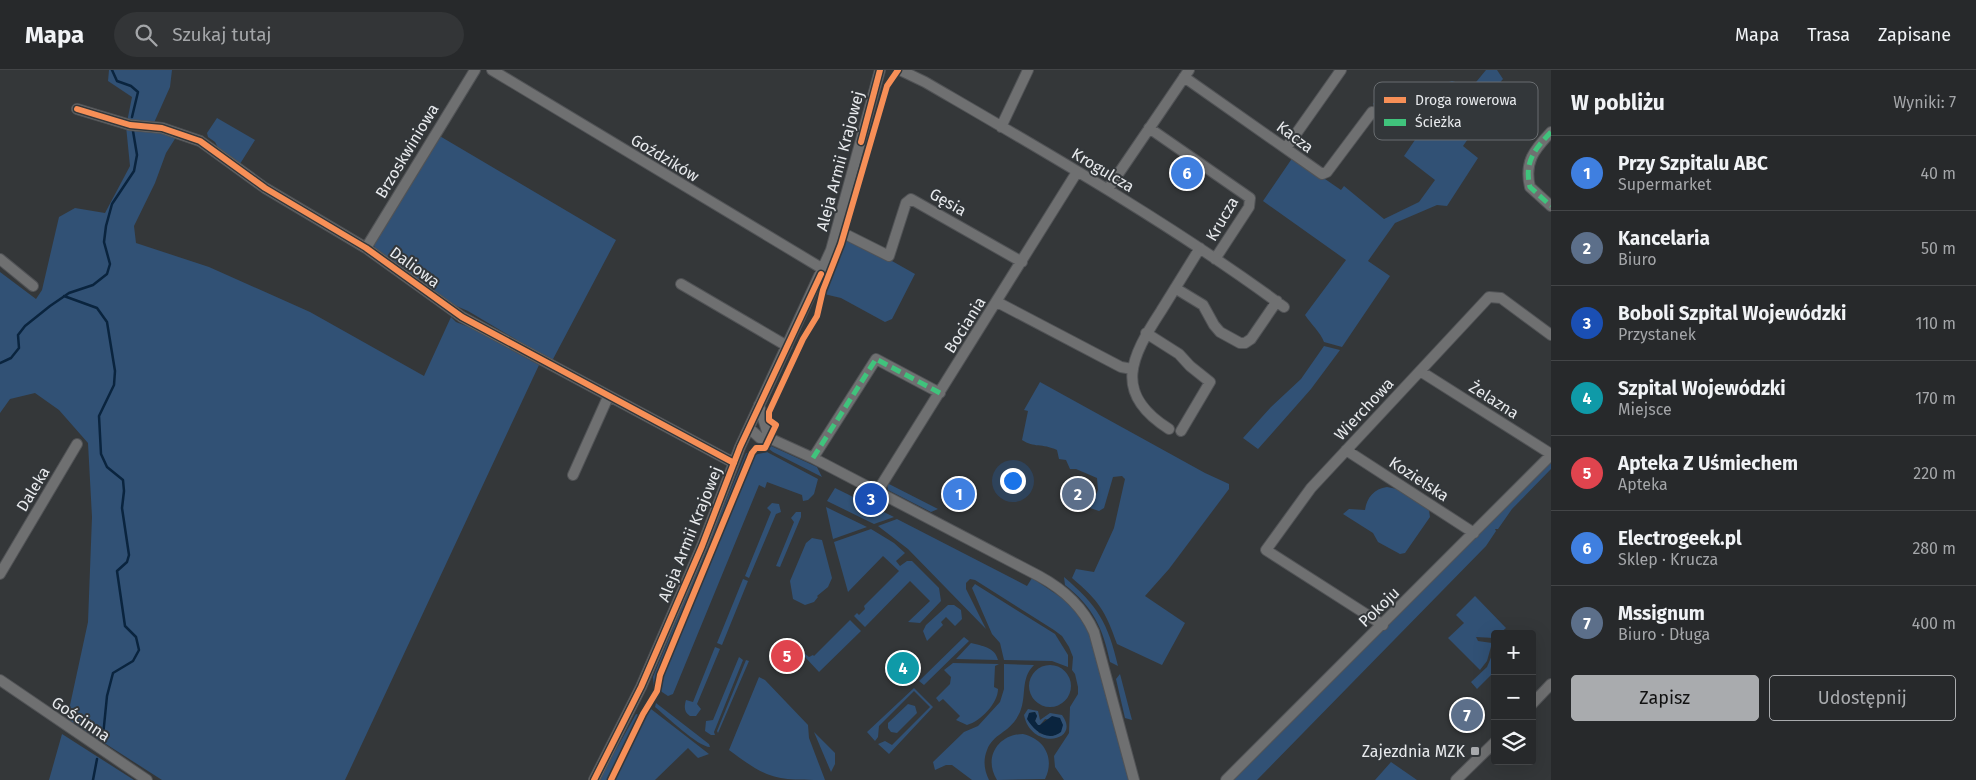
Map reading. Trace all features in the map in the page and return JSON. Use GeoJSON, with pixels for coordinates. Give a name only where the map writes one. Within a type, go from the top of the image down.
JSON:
{"type":"FeatureCollection","features":[{"type":"Feature","properties":{"kind":"street","name":"Brzoskwiniowa"},"geometry":{"type":"LineString","coordinates":[[366,248],[475,70]]}},
{"type":"Feature","properties":{"kind":"street","name":"Goździków"},"geometry":{"type":"LineString","coordinates":[[492,70],[823,269]]}},
{"type":"Feature","properties":{"kind":"street","name":"Aleja Armii Krajowej"},"geometry":{"type":"LineString","coordinates":[[594,780],[641,687],[702,546],[759,405],[823,269],[837,230],[880,70]]}},
{"type":"Feature","properties":{"kind":"street","name":"Krogulcza"},"geometry":{"type":"LineString","coordinates":[[900,70],[1108,189],[1200,248],[1281,304],[1251,340],[1240,343],[1217,329],[1203,305],[1175,288]]}},
{"type":"Feature","properties":{"kind":"street"},"geometry":{"type":"LineString","coordinates":[[1001,127],[1028,70]]}},
{"type":"Feature","properties":{"kind":"street"},"geometry":{"type":"LineString","coordinates":[[1286,148],[1341,70]]}},
{"type":"Feature","properties":{"kind":"street"},"geometry":{"type":"LineString","coordinates":[[1108,189],[1188,72]]}},
{"type":"Feature","properties":{"kind":"street","name":"Kacza"},"geometry":{"type":"LineString","coordinates":[[1188,72],[1307,164],[1325,174],[1372,112]]}},
{"type":"Feature","properties":{"kind":"street","name":"Daliowa"},"geometry":{"type":"LineString","coordinates":[[77,108],[130,125],[162,128],[200,141],[265,188],[366,248],[462,317],[734,463]]}},
{"type":"Feature","properties":{"kind":"street","name":"Krucza"},"geometry":{"type":"LineString","coordinates":[[1148,128],[1250,198],[1249,207],[1215,259]]}},
{"type":"Feature","properties":{"kind":"street"},"geometry":{"type":"LineString","coordinates":[[1551,132],[1529,159],[1528,178],[1530,187],[1551,206]]}},
{"type":"Feature","properties":{"kind":"street","name":"Bociania"},"geometry":{"type":"LineString","coordinates":[[877,492],[1078,172]]}},
{"type":"Feature","properties":{"kind":"street","name":"Gęsia"},"geometry":{"type":"LineString","coordinates":[[837,230],[889,256],[906,203],[911,199],[1022,262]]}},
{"type":"Feature","properties":{"kind":"street"},"geometry":{"type":"LineString","coordinates":[[1169,429],[1157,421],[1140,401],[1134,389],[1132,369],[1146,333],[1200,248]]}},
{"type":"Feature","properties":{"kind":"street"},"geometry":{"type":"LineString","coordinates":[[0,259],[33,286]]}},
{"type":"Feature","properties":{"kind":"street"},"geometry":{"type":"LineString","coordinates":[[681,284],[788,346]]}},
{"type":"Feature","properties":{"kind":"street","name":"Wierchowa"},"geometry":{"type":"LineString","coordinates":[[1383,625],[1266,550],[1311,488],[1486,300],[1493,297],[1501,298],[1551,336]]}},
{"type":"Feature","properties":{"kind":"street"},"geometry":{"type":"LineString","coordinates":[[997,302],[1121,367],[1132,369]]}},
{"type":"Feature","properties":{"kind":"street"},"geometry":{"type":"LineString","coordinates":[[1146,333],[1178,354],[1210,382],[1181,431]]}},
{"type":"Feature","properties":{"kind":"street"},"geometry":{"type":"LineString","coordinates":[[813,458],[876,359],[940,393]]}},
{"type":"Feature","properties":{"kind":"street","name":"Żelazna"},"geometry":{"type":"LineString","coordinates":[[1420,371],[1551,455]]}},
{"type":"Feature","properties":{"kind":"street"},"geometry":{"type":"LineString","coordinates":[[573,475],[608,397]]}},
{"type":"Feature","properties":{"kind":"street"},"geometry":{"type":"LineString","coordinates":[[759,405],[769,438]]}},
{"type":"Feature","properties":{"kind":"street"},"geometry":{"type":"LineString","coordinates":[[749,428],[765,433],[769,438],[813,458],[1049,581],[1078,606],[1092,625],[1097,638],[1134,780]]}},
{"type":"Feature","properties":{"kind":"street","name":"Daleka"},"geometry":{"type":"LineString","coordinates":[[0,574],[77,444]]}},
{"type":"Feature","properties":{"kind":"street","name":"Kozielska"},"geometry":{"type":"LineString","coordinates":[[1346,450],[1474,534]]}},
{"type":"Feature","properties":{"kind":"street","name":"Pokoju"},"geometry":{"type":"LineString","coordinates":[[1226,780],[1551,455]]}},
{"type":"Feature","properties":{"kind":"street","name":"Gościnna"},"geometry":{"type":"LineString","coordinates":[[0,680],[147,780]]}},
{"type":"Feature","properties":{"kind":"street"},"geometry":{"type":"LineString","coordinates":[[1536,700],[1551,684]]}},
{"type":"Feature","properties":{"kind":"street"},"geometry":{"type":"LineString","coordinates":[[1456,780],[1491,746]]}},
{"type":"Feature","properties":{"kind":"shaded area"},"geometry":{"type":"Polygon","coordinates":[[[109,70],[172,70],[170,87],[153,125],[127,122],[132,97],[108,81],[109,70]]]}},
{"type":"Feature","properties":{"kind":"shaded area"},"geometry":{"type":"Polygon","coordinates":[[[1486,70],[1497,70],[1503,79],[1500,82],[1476,82],[1486,70]]]}},
{"type":"Feature","properties":{"kind":"shaded area"},"geometry":{"type":"Polygon","coordinates":[[[217,118],[255,140],[238,167],[222,155],[215,142],[208,137],[207,133],[217,118]]]}},
{"type":"Feature","properties":{"kind":"shaded area"},"geometry":{"type":"Polygon","coordinates":[[[126,126],[178,134],[166,153],[155,183],[134,226],[136,243],[209,267],[310,312],[424,376],[451,317],[456,322],[469,327],[539,365],[345,780],[162,780],[67,719],[88,622],[92,517],[88,443],[59,410],[35,393],[10,399],[0,413],[0,272],[36,299],[42,290],[59,217],[75,208],[105,213],[130,166],[126,126]]]}},
{"type":"Feature","properties":{"kind":"shaded area"},"geometry":{"type":"Polygon","coordinates":[[[438,135],[616,240],[552,361],[468,311],[454,305],[375,250],[374,245],[438,135]]]}},
{"type":"Feature","properties":{"kind":"shaded area"},"geometry":{"type":"Polygon","coordinates":[[[1415,140],[1467,140],[1463,146],[1478,158],[1447,206],[1437,205],[1395,223],[1368,261],[1390,276],[1342,347],[1324,342],[1305,315],[1346,260],[1263,201],[1293,157],[1341,190],[1344,186],[1384,219],[1419,202],[1435,180],[1404,156],[1415,140]]]}},
{"type":"Feature","properties":{"kind":"shaded area"},"geometry":{"type":"Polygon","coordinates":[[[846,235],[915,274],[892,319],[885,322],[841,298],[824,294],[846,235]]]}},
{"type":"Feature","properties":{"kind":"shaded area"},"geometry":{"type":"Polygon","coordinates":[[[1324,346],[1340,350],[1311,389],[1258,449],[1243,438],[1271,407],[1301,379],[1324,346]]]}},
{"type":"Feature","properties":{"kind":"shaded area"},"geometry":{"type":"Polygon","coordinates":[[[1040,382],[1205,473],[1229,484],[1229,489],[1169,569],[1145,596],[1185,623],[1162,665],[1117,644],[1105,614],[1089,593],[1072,578],[1076,569],[1094,572],[1114,528],[1125,479],[1122,476],[1113,477],[1104,508],[1099,511],[1090,508],[1098,490],[1097,478],[1076,469],[1070,469],[1066,460],[1059,459],[1057,450],[1030,444],[1022,440],[1028,411],[1024,410],[1040,382]]]}},
{"type":"Feature","properties":{"kind":"shaded area"},"geometry":{"type":"Polygon","coordinates":[[[771,446],[817,467],[822,477],[773,452],[769,449],[771,446]]]}},
{"type":"Feature","properties":{"kind":"shaded area"},"geometry":{"type":"Polygon","coordinates":[[[767,452],[818,479],[814,494],[808,500],[803,501],[802,495],[767,482],[765,488],[759,485],[673,694],[668,696],[659,690],[662,678],[754,455],[767,452]]]}},
{"type":"Feature","properties":{"kind":"shaded area"},"geometry":{"type":"Polygon","coordinates":[[[746,453],[750,454],[657,676],[654,689],[653,677],[746,453]]]}},
{"type":"Feature","properties":{"kind":"shaded area"},"geometry":{"type":"Polygon","coordinates":[[[1551,460],[1551,469],[1512,509],[1498,529],[1495,529],[1496,531],[1486,546],[1257,780],[1232,780],[1551,460]]]}},
{"type":"Feature","properties":{"kind":"shaded area"},"geometry":{"type":"Polygon","coordinates":[[[887,483],[938,509],[931,512],[888,490],[887,483]]]}},
{"type":"Feature","properties":{"kind":"shaded area"},"geometry":{"type":"Polygon","coordinates":[[[1387,487],[1397,489],[1429,510],[1430,517],[1405,553],[1400,554],[1378,542],[1373,533],[1343,514],[1349,509],[1365,510],[1367,501],[1372,494],[1387,487]]]}},
{"type":"Feature","properties":{"kind":"shaded area"},"geometry":{"type":"Polygon","coordinates":[[[835,488],[894,517],[874,524],[827,501],[835,488]]]}},
{"type":"Feature","properties":{"kind":"shaded area"},"geometry":{"type":"Polygon","coordinates":[[[772,503],[779,504],[781,512],[776,514],[749,578],[745,576],[771,512],[767,508],[772,503]]]}},
{"type":"Feature","properties":{"kind":"shaded area"},"geometry":{"type":"Polygon","coordinates":[[[826,507],[867,527],[833,539],[826,507]]]}},
{"type":"Feature","properties":{"kind":"shaded area"},"geometry":{"type":"Polygon","coordinates":[[[796,512],[801,512],[801,517],[780,567],[776,566],[794,522],[791,518],[796,512]]]}},
{"type":"Feature","properties":{"kind":"shaded area"},"geometry":{"type":"Polygon","coordinates":[[[897,519],[1027,586],[1032,578],[1065,600],[1080,616],[1089,632],[1129,780],[1064,780],[1055,767],[1054,756],[1069,733],[1070,707],[1078,694],[1078,687],[1072,670],[1073,657],[1062,636],[975,580],[970,579],[966,583],[966,589],[986,629],[908,549],[878,526],[897,519]]]}},
{"type":"Feature","properties":{"kind":"shaded area"},"geometry":{"type":"Polygon","coordinates":[[[871,529],[894,543],[905,553],[896,561],[900,566],[907,561],[912,561],[939,588],[941,601],[920,623],[908,622],[930,601],[910,581],[865,627],[854,616],[857,613],[859,615],[865,609],[864,606],[899,571],[883,556],[848,592],[834,542],[871,529]]]}},
{"type":"Feature","properties":{"kind":"shaded area"},"geometry":{"type":"Polygon","coordinates":[[[812,538],[822,540],[832,578],[828,587],[817,596],[814,602],[805,605],[793,599],[790,581],[806,543],[812,538]]]}},
{"type":"Feature","properties":{"kind":"shaded area"},"geometry":{"type":"Polygon","coordinates":[[[1064,577],[1076,587],[1100,616],[1110,638],[1118,666],[1110,662],[1100,628],[1090,610],[1065,585],[1064,577]]]}},
{"type":"Feature","properties":{"kind":"shaded area"},"geometry":{"type":"Polygon","coordinates":[[[743,579],[748,581],[722,645],[717,643],[743,579]]]}},
{"type":"Feature","properties":{"kind":"shaded area"},"geometry":{"type":"Polygon","coordinates":[[[975,584],[1055,634],[1068,655],[1068,667],[1052,661],[1004,660],[1000,643],[992,634],[972,588],[975,584]]]}},
{"type":"Feature","properties":{"kind":"shaded area"},"geometry":{"type":"Polygon","coordinates":[[[1475,596],[1506,628],[1504,630],[1491,630],[1491,638],[1476,637],[1478,641],[1491,643],[1487,661],[1480,670],[1448,638],[1464,623],[1456,615],[1475,596]]]}},
{"type":"Feature","properties":{"kind":"shaded area"},"geometry":{"type":"Polygon","coordinates":[[[948,605],[954,605],[961,610],[962,619],[955,626],[946,617],[941,622],[943,625],[927,641],[923,631],[926,625],[948,605]]]}},
{"type":"Feature","properties":{"kind":"shaded area"},"geometry":{"type":"Polygon","coordinates":[[[850,620],[861,631],[819,672],[790,641],[809,657],[814,656],[850,620]]]}},
{"type":"Feature","properties":{"kind":"shaded area"},"geometry":{"type":"Polygon","coordinates":[[[964,637],[969,641],[924,685],[919,681],[964,637]]]}},
{"type":"Feature","properties":{"kind":"shaded area"},"geometry":{"type":"Polygon","coordinates":[[[971,643],[991,650],[998,660],[956,659],[971,643]]]}},
{"type":"Feature","properties":{"kind":"shaded area"},"geometry":{"type":"Polygon","coordinates":[[[715,647],[720,649],[697,704],[701,709],[696,716],[690,716],[685,709],[686,700],[693,702],[715,647]]]}},
{"type":"Feature","properties":{"kind":"shaded area"},"geometry":{"type":"Polygon","coordinates":[[[739,657],[743,660],[714,732],[715,735],[711,735],[705,731],[706,721],[713,720],[739,657]]]}},
{"type":"Feature","properties":{"kind":"shaded area"},"geometry":{"type":"Polygon","coordinates":[[[1491,658],[1491,675],[1477,689],[1471,682],[1487,667],[1491,658]]]}},
{"type":"Feature","properties":{"kind":"shaded area"},"geometry":{"type":"Polygon","coordinates":[[[746,660],[749,661],[718,733],[717,731],[746,660]]]}},
{"type":"Feature","properties":{"kind":"shaded area"},"geometry":{"type":"Polygon","coordinates":[[[953,663],[999,664],[995,666],[994,687],[998,689],[995,700],[983,716],[967,725],[956,720],[960,716],[943,699],[939,702],[936,698],[950,684],[951,677],[944,670],[953,663]]]}},
{"type":"Feature","properties":{"kind":"shaded area"},"geometry":{"type":"Polygon","coordinates":[[[1004,664],[1034,665],[1025,682],[1020,712],[1012,725],[990,744],[987,750],[985,765],[989,780],[972,780],[952,765],[946,765],[935,770],[933,762],[964,732],[978,726],[1000,702],[1004,689],[1004,664]]]}},
{"type":"Feature","properties":{"kind":"shaded area"},"geometry":{"type":"Polygon","coordinates":[[[1050,665],[1065,671],[1071,686],[1065,701],[1050,707],[1035,701],[1029,686],[1035,671],[1050,665]]]}},
{"type":"Feature","properties":{"kind":"shaded area"},"geometry":{"type":"Polygon","coordinates":[[[1120,674],[1132,720],[1125,718],[1116,679],[1120,674]]]}},
{"type":"Feature","properties":{"kind":"shaded area"},"geometry":{"type":"Polygon","coordinates":[[[759,677],[765,680],[808,725],[809,738],[825,780],[795,780],[773,776],[764,773],[729,750],[759,677]]]}},
{"type":"Feature","properties":{"kind":"shaded area"},"geometry":{"type":"Polygon","coordinates":[[[914,688],[933,707],[889,754],[878,744],[885,741],[892,745],[930,707],[914,691],[879,726],[878,737],[875,741],[867,732],[914,688]]]}},
{"type":"Feature","properties":{"kind":"shaded area"},"geometry":{"type":"Polygon","coordinates":[[[656,703],[709,744],[710,747],[698,742],[682,730],[655,707],[656,703]]]}},
{"type":"Feature","properties":{"kind":"shaded area"},"geometry":{"type":"Polygon","coordinates":[[[908,704],[915,706],[917,713],[897,733],[891,732],[888,728],[888,723],[908,704]]]}},
{"type":"Feature","properties":{"kind":"shaded area"},"geometry":{"type":"Polygon","coordinates":[[[651,709],[709,754],[698,758],[688,748],[655,780],[613,780],[646,712],[651,709]]]}},
{"type":"Feature","properties":{"kind":"shaded area"},"geometry":{"type":"Polygon","coordinates":[[[1028,709],[1038,711],[1040,720],[1050,713],[1062,715],[1066,724],[1065,731],[1061,736],[1053,739],[1044,738],[1036,734],[1028,726],[1024,715],[1028,709]],[[1035,712],[1029,713],[1039,733],[1053,736],[1062,722],[1045,719],[1040,725],[1037,725],[1035,721],[1037,716],[1035,712]]]}},
{"type":"Feature","properties":{"kind":"shaded area"},"geometry":{"type":"Polygon","coordinates":[[[1035,712],[1037,716],[1035,721],[1038,725],[1052,716],[1060,718],[1063,725],[1061,732],[1051,736],[1042,734],[1033,728],[1027,719],[1029,713],[1035,712]]]}},
{"type":"Feature","properties":{"kind":"shaded area"},"geometry":{"type":"Polygon","coordinates":[[[636,714],[639,715],[609,780],[599,780],[636,714]]]}},
{"type":"Feature","properties":{"kind":"shaded area"},"geometry":{"type":"Polygon","coordinates":[[[814,732],[835,753],[835,764],[831,772],[814,732]]]}},
{"type":"Feature","properties":{"kind":"shaded area"},"geometry":{"type":"Polygon","coordinates":[[[62,734],[134,780],[49,780],[62,734]]]}},
{"type":"Feature","properties":{"kind":"shaded area"},"geometry":{"type":"Polygon","coordinates":[[[1023,734],[1037,740],[1046,751],[1049,764],[1045,779],[997,780],[992,764],[992,756],[995,749],[1006,738],[1023,734]]]}},
{"type":"Feature","properties":{"kind":"shaded area"},"geometry":{"type":"Polygon","coordinates":[[[1391,762],[1417,780],[1375,780],[1391,762]]]}},
{"type":"Feature","properties":{"kind":"waterway"},"geometry":{"type":"LineString","coordinates":[[112,70],[117,81],[131,86],[138,92],[132,117]]}},
{"type":"Feature","properties":{"kind":"waterway"},"geometry":{"type":"LineString","coordinates":[[0,363],[11,358],[19,348],[18,335],[25,326],[69,293],[93,285],[107,274],[110,264],[104,242],[106,226],[112,204],[134,171],[137,155],[133,131]]}},
{"type":"Feature","properties":{"kind":"waterway"},"geometry":{"type":"LineString","coordinates":[[64,296],[97,308],[107,322],[115,371],[114,385],[99,416],[101,454],[107,467],[123,480],[122,508],[129,555],[127,562],[117,571],[125,626],[136,637],[139,650],[133,661],[113,673],[107,696],[103,736]]}},
{"type":"Feature","properties":{"kind":"waterway"},"geometry":{"type":"LineString","coordinates":[[93,780],[97,759]]}},
{"type":"Feature","properties":{"kind":"marked path"},"geometry":{"type":"LineString","coordinates":[[1551,132],[1535,151],[1528,170],[1530,187],[1551,206]]}},
{"type":"Feature","properties":{"kind":"marked path"},"geometry":{"type":"LineString","coordinates":[[813,458],[876,359],[940,393]]}},
{"type":"Feature","properties":{"kind":"cycle path"},"geometry":{"type":"LineString","coordinates":[[861,142],[880,70]]}},
{"type":"Feature","properties":{"kind":"cycle path"},"geometry":{"type":"LineString","coordinates":[[611,780],[643,714],[657,691],[660,675],[752,453],[756,448],[765,448],[776,425],[769,420],[769,412],[803,339],[817,316],[823,290],[841,244],[887,86],[898,70]]}},
{"type":"Feature","properties":{"kind":"cycle path"},"geometry":{"type":"LineString","coordinates":[[77,109],[130,125],[162,128],[200,141],[265,188],[366,248],[462,317],[734,463]]}},
{"type":"Feature","properties":{"kind":"cycle path"},"geometry":{"type":"LineString","coordinates":[[594,780],[641,687],[702,546],[740,447],[821,274]]}},
{"type":"Feature","properties":{"kind":"place","name":"Electrogeek.pl"},"geometry":{"type":"Point","coordinates":[1187,173]}},
{"type":"Feature","properties":{"kind":"place","name":"Przy Szpitalu ABC"},"geometry":{"type":"Point","coordinates":[959,494]}},
{"type":"Feature","properties":{"kind":"place","name":"Kancelaria"},"geometry":{"type":"Point","coordinates":[1078,494]}},
{"type":"Feature","properties":{"kind":"place","name":"Boboli Szpital Wojewódzki"},"geometry":{"type":"Point","coordinates":[871,499]}},
{"type":"Feature","properties":{"kind":"place","name":"Apteka Z Uśmiechem"},"geometry":{"type":"Point","coordinates":[787,656]}},
{"type":"Feature","properties":{"kind":"place","name":"Szpital Wojewódzki"},"geometry":{"type":"Point","coordinates":[903,668]}},
{"type":"Feature","properties":{"kind":"place","name":"Mssignum"},"geometry":{"type":"Point","coordinates":[1467,715]}},
{"type":"Feature","properties":{"kind":"place","name":"Zajezdnia MZK"},"geometry":{"type":"Point","coordinates":[1475,751]}}]}
